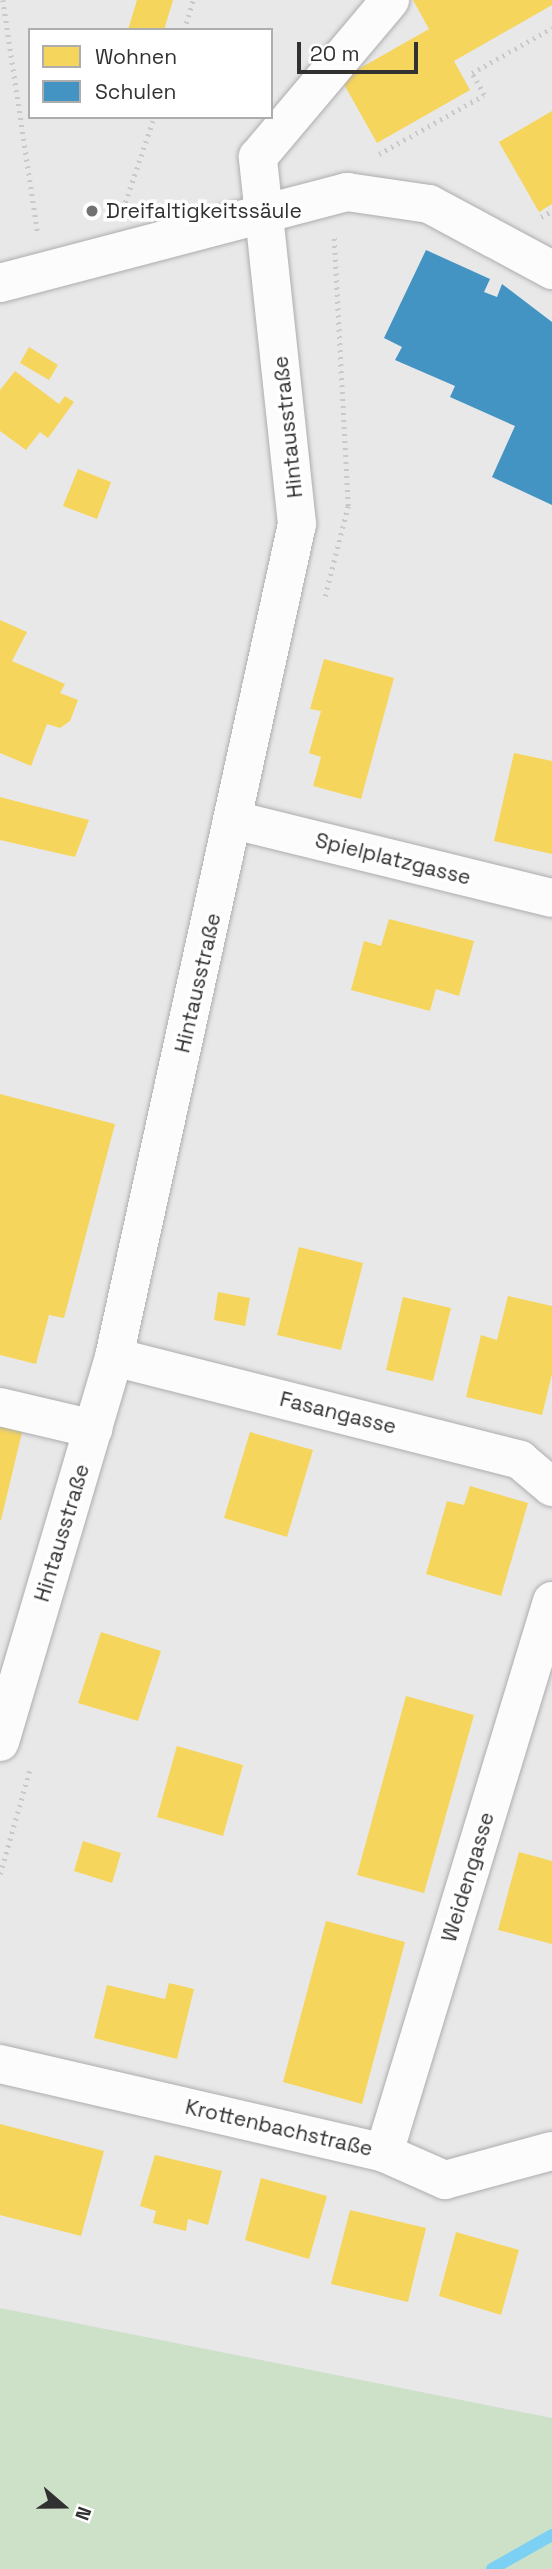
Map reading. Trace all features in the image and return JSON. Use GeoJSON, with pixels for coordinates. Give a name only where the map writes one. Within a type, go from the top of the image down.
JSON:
{"type":"FeatureCollection","features":[{"type":"Feature","properties":{"kind":"street","name":"Hintausstraße"},"geometry":{"type":"LineString","coordinates":[[0,1742],[12,1660],[93,1429],[114,1357],[297,524],[266,209],[258,157],[390,0]]}},
{"type":"Feature","properties":{"kind":"street"},"geometry":{"type":"LineString","coordinates":[[0,283],[266,209],[347,192],[429,204],[552,270]]}},
{"type":"Feature","properties":{"kind":"street","name":"Spielplatzgasse"},"geometry":{"type":"LineString","coordinates":[[234,820],[552,898]]}},
{"type":"Feature","properties":{"kind":"street","name":"Fasangasse"},"geometry":{"type":"LineString","coordinates":[[114,1357],[520,1460],[552,1487]]}},
{"type":"Feature","properties":{"kind":"street"},"geometry":{"type":"LineString","coordinates":[[0,1408],[93,1429]]}},
{"type":"Feature","properties":{"kind":"street","name":"Weidengasse"},"geometry":{"type":"LineString","coordinates":[[384,2153],[552,1601]]}},
{"type":"Feature","properties":{"kind":"street","name":"Krottenbachstraße"},"geometry":{"type":"LineString","coordinates":[[0,2064],[384,2153],[445,2180],[552,2151]]}},
{"type":"Feature","properties":{"kind":"path"},"geometry":{"type":"LineString","coordinates":[[3,0],[37,214],[38,272]]}},
{"type":"Feature","properties":{"kind":"path"},"geometry":{"type":"LineString","coordinates":[[185,28],[193,0]]}},
{"type":"Feature","properties":{"kind":"path"},"geometry":{"type":"LineString","coordinates":[[108,253],[153,119]]}},
{"type":"Feature","properties":{"kind":"green space"},"geometry":{"type":"Polygon","coordinates":[[[0,2308],[552,2418],[552,2569],[0,2569],[0,2308]]]}},
{"type":"Feature","properties":{"kind":"building: Wohnen"},"geometry":{"type":"Polygon","coordinates":[[[137,0],[173,0],[165,28],[129,28],[137,0]]]}},
{"type":"Feature","properties":{"kind":"building: Wohnen"},"geometry":{"type":"Polygon","coordinates":[[[413,0],[552,0],[552,5],[454,61],[470,90],[377,143],[341,79],[429,29],[413,0]]]}},
{"type":"Feature","properties":{"kind":"building: Wohnen"},"geometry":{"type":"Polygon","coordinates":[[[552,111],[552,204],[539,212],[499,142],[552,111]]]}},
{"type":"Feature","properties":{"kind":"building: Wohnen"},"geometry":{"type":"Polygon","coordinates":[[[29,347],[58,365],[49,380],[20,363],[29,347]]]}},
{"type":"Feature","properties":{"kind":"building: Wohnen"},"geometry":{"type":"Polygon","coordinates":[[[15,371],[59,404],[65,396],[74,402],[48,438],[40,432],[26,450],[0,431],[0,390],[15,371]]]}},
{"type":"Feature","properties":{"kind":"building: Wohnen"},"geometry":{"type":"Polygon","coordinates":[[[78,469],[111,482],[97,519],[63,506],[78,469]]]}},
{"type":"Feature","properties":{"kind":"building: Wohnen"},"geometry":{"type":"Polygon","coordinates":[[[0,620],[27,632],[12,661],[65,684],[60,693],[78,700],[70,721],[60,728],[47,724],[31,766],[0,753],[0,620]]]}},
{"type":"Feature","properties":{"kind":"building: Wohnen"},"geometry":{"type":"Polygon","coordinates":[[[324,659],[394,678],[361,799],[313,786],[321,757],[309,753],[321,711],[310,709],[324,659]]]}},
{"type":"Feature","properties":{"kind":"building: Wohnen"},"geometry":{"type":"Polygon","coordinates":[[[514,753],[552,761],[552,854],[494,841],[514,753]]]}},
{"type":"Feature","properties":{"kind":"building: Wohnen"},"geometry":{"type":"Polygon","coordinates":[[[0,797],[89,820],[75,857],[0,840],[0,797]]]}},
{"type":"Feature","properties":{"kind":"building: Wohnen"},"geometry":{"type":"Polygon","coordinates":[[[389,919],[474,941],[459,996],[436,989],[430,1011],[351,990],[364,941],[381,946],[389,919]]]}},
{"type":"Feature","properties":{"kind":"building: Wohnen"},"geometry":{"type":"Polygon","coordinates":[[[0,1094],[115,1124],[64,1318],[49,1315],[36,1364],[0,1355],[0,1094]]]}},
{"type":"Feature","properties":{"kind":"building: Wohnen"},"geometry":{"type":"Polygon","coordinates":[[[299,1247],[363,1263],[341,1350],[277,1335],[299,1247]]]}},
{"type":"Feature","properties":{"kind":"building: Wohnen"},"geometry":{"type":"Polygon","coordinates":[[[218,1292],[250,1298],[245,1326],[214,1320],[218,1292]]]}},
{"type":"Feature","properties":{"kind":"building: Wohnen"},"geometry":{"type":"Polygon","coordinates":[[[508,1296],[552,1306],[552,1374],[542,1415],[466,1397],[481,1335],[497,1340],[508,1296]]]}},
{"type":"Feature","properties":{"kind":"building: Wohnen"},"geometry":{"type":"Polygon","coordinates":[[[403,1297],[451,1308],[433,1381],[386,1370],[403,1297]]]}},
{"type":"Feature","properties":{"kind":"building: Wohnen"},"geometry":{"type":"Polygon","coordinates":[[[0,1418],[24,1424],[1,1520],[0,1520],[0,1418]]]}},
{"type":"Feature","properties":{"kind":"building: Wohnen"},"geometry":{"type":"Polygon","coordinates":[[[250,1432],[313,1450],[287,1537],[224,1518],[250,1432]]]}},
{"type":"Feature","properties":{"kind":"building: Wohnen"},"geometry":{"type":"Polygon","coordinates":[[[470,1486],[528,1503],[501,1596],[426,1574],[447,1501],[464,1505],[470,1486]]]}},
{"type":"Feature","properties":{"kind":"building: Wohnen"},"geometry":{"type":"Polygon","coordinates":[[[101,1632],[161,1651],[138,1721],[78,1703],[101,1632]]]}},
{"type":"Feature","properties":{"kind":"building: Wohnen"},"geometry":{"type":"Polygon","coordinates":[[[406,1696],[474,1715],[424,1893],[357,1875],[406,1696]]]}},
{"type":"Feature","properties":{"kind":"building: Wohnen"},"geometry":{"type":"Polygon","coordinates":[[[177,1746],[243,1765],[223,1836],[157,1817],[177,1746]]]}},
{"type":"Feature","properties":{"kind":"building: Wohnen"},"geometry":{"type":"Polygon","coordinates":[[[83,1841],[121,1853],[112,1883],[74,1871],[83,1841]]]}},
{"type":"Feature","properties":{"kind":"building: Wohnen"},"geometry":{"type":"Polygon","coordinates":[[[519,1852],[552,1861],[552,1944],[498,1930],[519,1852]]]}},
{"type":"Feature","properties":{"kind":"building: Wohnen"},"geometry":{"type":"Polygon","coordinates":[[[326,1921],[405,1942],[362,2104],[283,2082],[326,1921]]]}},
{"type":"Feature","properties":{"kind":"building: Wohnen"},"geometry":{"type":"Polygon","coordinates":[[[169,1983],[194,1989],[177,2059],[94,2038],[107,1985],[165,1999],[169,1983]]]}},
{"type":"Feature","properties":{"kind":"building: Wohnen"},"geometry":{"type":"Polygon","coordinates":[[[0,2124],[104,2151],[81,2236],[0,2215],[0,2124]]]}},
{"type":"Feature","properties":{"kind":"building: Wohnen"},"geometry":{"type":"Polygon","coordinates":[[[155,2155],[222,2171],[208,2225],[188,2219],[186,2231],[153,2223],[156,2211],[140,2206],[155,2155]]]}},
{"type":"Feature","properties":{"kind":"building: Wohnen"},"geometry":{"type":"Polygon","coordinates":[[[261,2178],[327,2196],[309,2259],[245,2240],[261,2178]]]}},
{"type":"Feature","properties":{"kind":"building: Wohnen"},"geometry":{"type":"Polygon","coordinates":[[[350,2210],[426,2228],[408,2302],[331,2284],[350,2210]]]}},
{"type":"Feature","properties":{"kind":"building: Wohnen"},"geometry":{"type":"Polygon","coordinates":[[[456,2232],[519,2250],[501,2315],[439,2296],[456,2232]]]}},
{"type":"Feature","properties":{"kind":"building: Schulen"},"geometry":{"type":"Polygon","coordinates":[[[426,250],[490,279],[484,292],[497,297],[502,284],[552,322],[552,505],[492,477],[515,426],[450,397],[455,386],[395,360],[402,347],[384,338],[426,250]]]}},
{"type":"Feature","properties":{"kind":"waterway"},"geometry":{"type":"LineString","coordinates":[[492,2569],[552,2535]]}},
{"type":"Feature","properties":{"kind":"place","name":"Dreifaltigkeitssäule"},"geometry":{"type":"Point","coordinates":[92,211]}}]}
